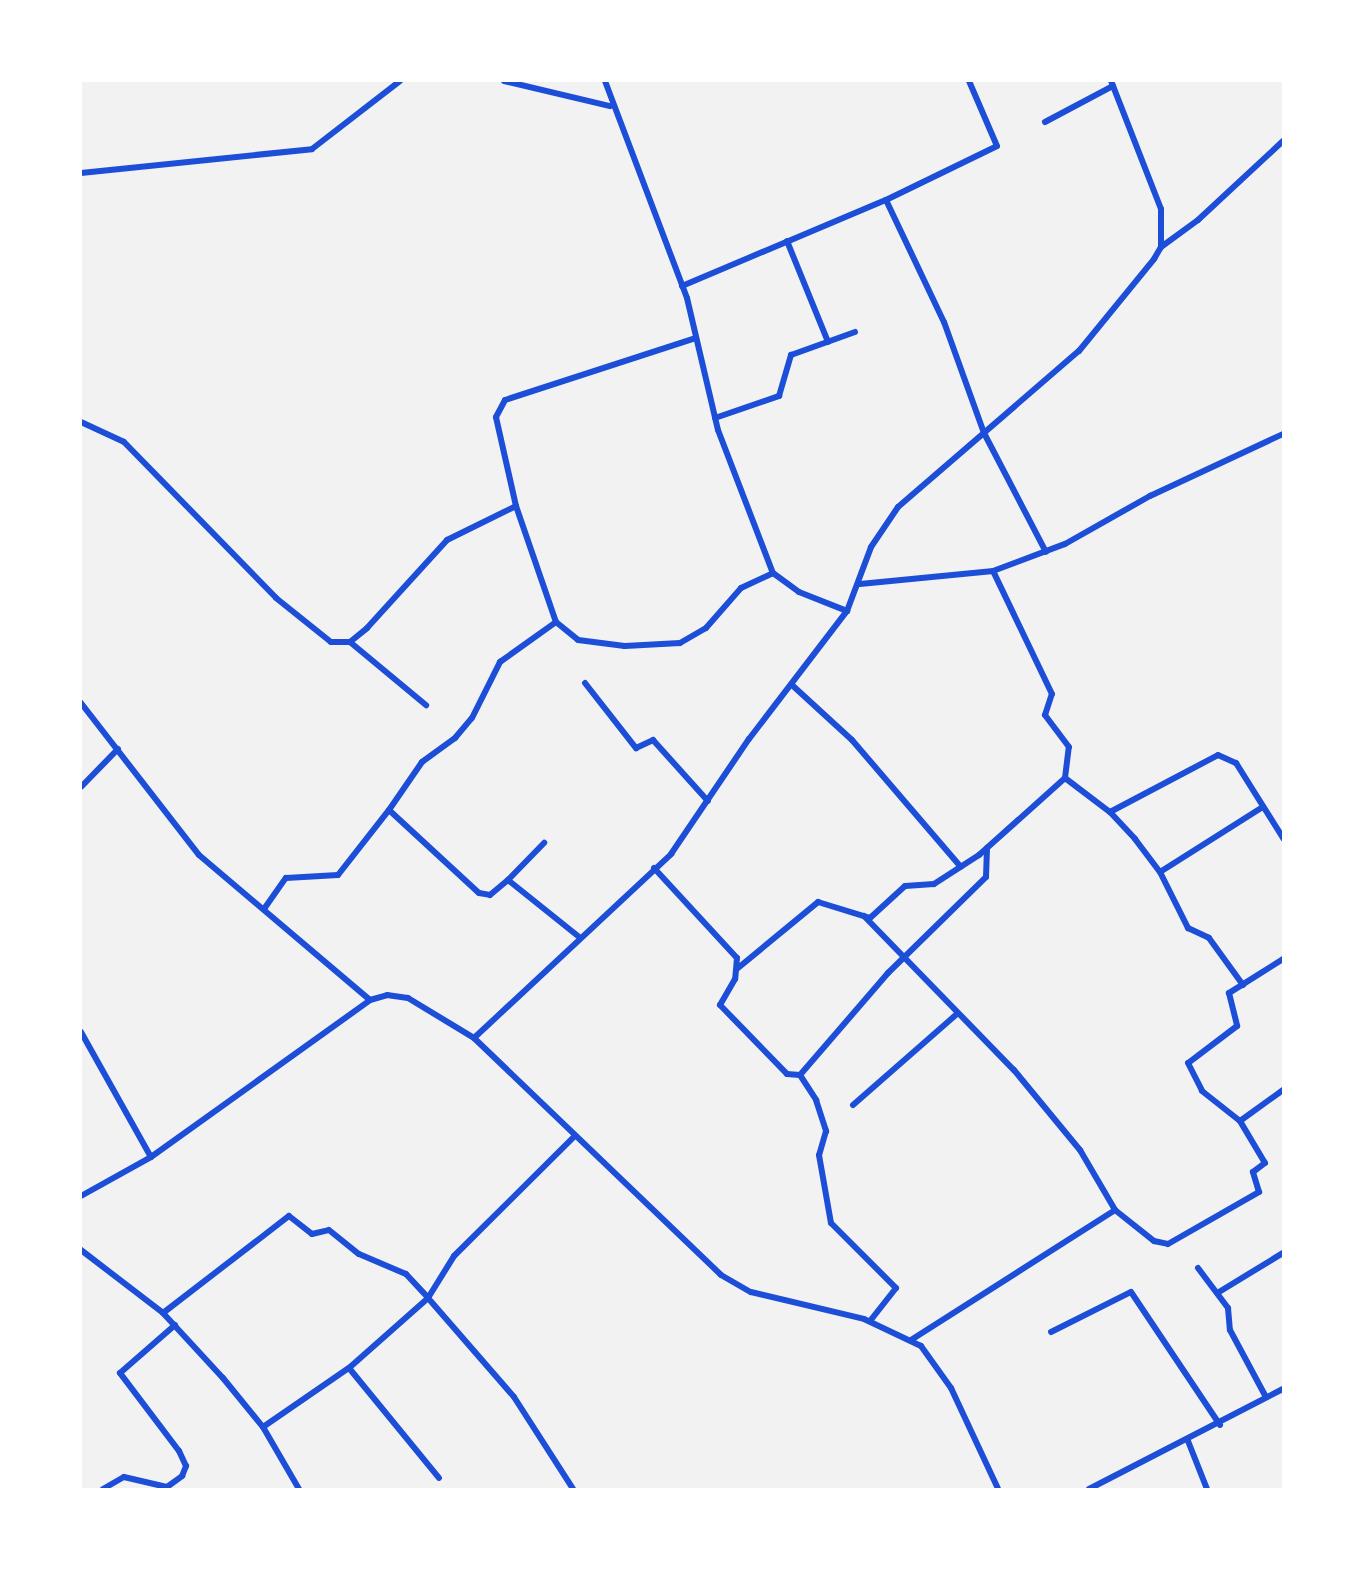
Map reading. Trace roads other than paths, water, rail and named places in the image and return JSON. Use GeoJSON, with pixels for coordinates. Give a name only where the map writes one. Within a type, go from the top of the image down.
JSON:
{"type":"FeatureCollection","features":[{"type":"Feature","properties":{"kind":"street"},"geometry":{"type":"LineString","coordinates":[[81,172],[312,149],[400,81]]}},
{"type":"Feature","properties":{"kind":"street"},"geometry":{"type":"LineString","coordinates":[[504,81],[610,106]]}},
{"type":"Feature","properties":{"kind":"street"},"geometry":{"type":"LineString","coordinates":[[605,81],[610,106],[682,286],[715,418],[772,573],[799,592],[847,611]]}},
{"type":"Feature","properties":{"kind":"street"},"geometry":{"type":"LineString","coordinates":[[682,286],[886,200],[997,147],[969,81]]}},
{"type":"Feature","properties":{"kind":"street"},"geometry":{"type":"LineString","coordinates":[[1045,122],[1112,83],[1154,184],[1161,209],[1161,247]]}},
{"type":"Feature","properties":{"kind":"street"},"geometry":{"type":"LineString","coordinates":[[474,1038],[578,936],[671,854],[847,611],[860,584],[872,547],[898,507],[1079,351],[1129,295],[1161,247],[1198,220],[1281,145]]}},
{"type":"Feature","properties":{"kind":"street"},"geometry":{"type":"LineString","coordinates":[[886,200],[944,322],[984,433],[1046,552]]}},
{"type":"Feature","properties":{"kind":"street"},"geometry":{"type":"LineString","coordinates":[[787,241],[828,342]]}},
{"type":"Feature","properties":{"kind":"street"},"geometry":{"type":"LineString","coordinates":[[715,418],[779,396],[791,355],[855,332]]}},
{"type":"Feature","properties":{"kind":"street"},"geometry":{"type":"LineString","coordinates":[[696,338],[505,400],[496,417],[516,506],[556,622],[578,640],[626,646],[680,643],[706,628],[741,588],[772,573]]}},
{"type":"Feature","properties":{"kind":"street"},"geometry":{"type":"LineString","coordinates":[[81,422],[124,442],[276,598],[331,642],[350,642],[426,705]]}},
{"type":"Feature","properties":{"kind":"street"},"geometry":{"type":"LineString","coordinates":[[860,584],[993,571],[1046,552],[1283,434]]}},
{"type":"Feature","properties":{"kind":"street"},"geometry":{"type":"LineString","coordinates":[[350,642],[447,540],[516,506]]}},
{"type":"Feature","properties":{"kind":"street"},"geometry":{"type":"LineString","coordinates":[[800,1075],[787,1074],[720,1005],[738,968],[818,902],[864,916],[877,916],[905,886],[932,885],[987,848],[1065,778],[1069,747],[1045,715],[1052,694],[993,571]]}},
{"type":"Feature","properties":{"kind":"street"},"geometry":{"type":"LineString","coordinates":[[264,909],[286,878],[338,875],[389,810],[422,762],[455,738],[472,718],[500,662],[556,622]]}},
{"type":"Feature","properties":{"kind":"street"},"geometry":{"type":"LineString","coordinates":[[585,683],[636,748],[653,740],[708,801]]}},
{"type":"Feature","properties":{"kind":"street"},"geometry":{"type":"LineString","coordinates":[[792,686],[860,749],[961,867]]}},
{"type":"Feature","properties":{"kind":"street"},"geometry":{"type":"LineString","coordinates":[[81,703],[199,855],[370,1000]]}},
{"type":"Feature","properties":{"kind":"street"},"geometry":{"type":"LineString","coordinates":[[81,787],[118,749]]}},
{"type":"Feature","properties":{"kind":"street"},"geometry":{"type":"LineString","coordinates":[[1110,812],[1218,755],[1236,763],[1283,838]]}},
{"type":"Feature","properties":{"kind":"street"},"geometry":{"type":"LineString","coordinates":[[1065,778],[1110,812],[1160,872],[1188,928],[1209,938],[1243,985]]}},
{"type":"Feature","properties":{"kind":"street"},"geometry":{"type":"LineString","coordinates":[[1160,872],[1263,807]]}},
{"type":"Feature","properties":{"kind":"street"},"geometry":{"type":"LineString","coordinates":[[389,810],[479,893],[490,895],[544,843]]}},
{"type":"Feature","properties":{"kind":"street"},"geometry":{"type":"LineString","coordinates":[[800,1075],[903,958],[986,878],[987,848]]}},
{"type":"Feature","properties":{"kind":"street"},"geometry":{"type":"LineString","coordinates":[[654,868],[728,945],[738,968]]}},
{"type":"Feature","properties":{"kind":"street"},"geometry":{"type":"LineString","coordinates":[[508,880],[578,936]]}},
{"type":"Feature","properties":{"kind":"street"},"geometry":{"type":"LineString","coordinates":[[864,916],[1014,1070],[1068,1136],[1115,1210],[1154,1241],[1168,1244],[1258,1192],[1253,1172],[1265,1163],[1240,1121],[1202,1091],[1188,1063],[1237,1026],[1227,994],[1283,959]]}},
{"type":"Feature","properties":{"kind":"street"},"geometry":{"type":"LineString","coordinates":[[81,1196],[151,1157],[370,1000],[387,995],[408,998],[474,1038],[575,1136],[737,1286],[870,1321],[911,1340],[941,1371],[998,1489]]}},
{"type":"Feature","properties":{"kind":"street"},"geometry":{"type":"LineString","coordinates":[[853,1105],[957,1014]]}},
{"type":"Feature","properties":{"kind":"street"},"geometry":{"type":"LineString","coordinates":[[81,1032],[151,1157]]}},
{"type":"Feature","properties":{"kind":"street"},"geometry":{"type":"LineString","coordinates":[[800,1075],[826,1131],[819,1155],[831,1223],[840,1238],[896,1288],[870,1321]]}},
{"type":"Feature","properties":{"kind":"street"},"geometry":{"type":"LineString","coordinates":[[1240,1121],[1283,1090]]}},
{"type":"Feature","properties":{"kind":"street"},"geometry":{"type":"LineString","coordinates":[[263,1427],[349,1368],[428,1298],[454,1256],[575,1136]]}},
{"type":"Feature","properties":{"kind":"street"},"geometry":{"type":"LineString","coordinates":[[911,1340],[1115,1210]]}},
{"type":"Feature","properties":{"kind":"street"},"geometry":{"type":"LineString","coordinates":[[163,1313],[290,1216],[312,1234],[328,1230],[359,1254],[406,1274],[514,1397],[573,1489]]}},
{"type":"Feature","properties":{"kind":"street"},"geometry":{"type":"LineString","coordinates":[[81,1250],[163,1313],[175,1325],[263,1427],[299,1489]]}},
{"type":"Feature","properties":{"kind":"street"},"geometry":{"type":"LineString","coordinates":[[1219,1292],[1283,1253]]}},
{"type":"Feature","properties":{"kind":"street"},"geometry":{"type":"LineString","coordinates":[[1198,1268],[1219,1292],[1230,1330],[1266,1397]]}},
{"type":"Feature","properties":{"kind":"street"},"geometry":{"type":"LineString","coordinates":[[1051,1332],[1131,1292],[1220,1425]]}},
{"type":"Feature","properties":{"kind":"street"},"geometry":{"type":"LineString","coordinates":[[103,1489],[124,1477],[167,1486],[182,1476],[186,1466],[179,1451],[120,1373],[175,1325]]}},
{"type":"Feature","properties":{"kind":"street"},"geometry":{"type":"LineString","coordinates":[[349,1368],[439,1478]]}},
{"type":"Feature","properties":{"kind":"street"},"geometry":{"type":"LineString","coordinates":[[1089,1489],[1220,1425],[1283,1389]]}},
{"type":"Feature","properties":{"kind":"street"},"geometry":{"type":"LineString","coordinates":[[1188,1441],[1208,1489]]}}]}
